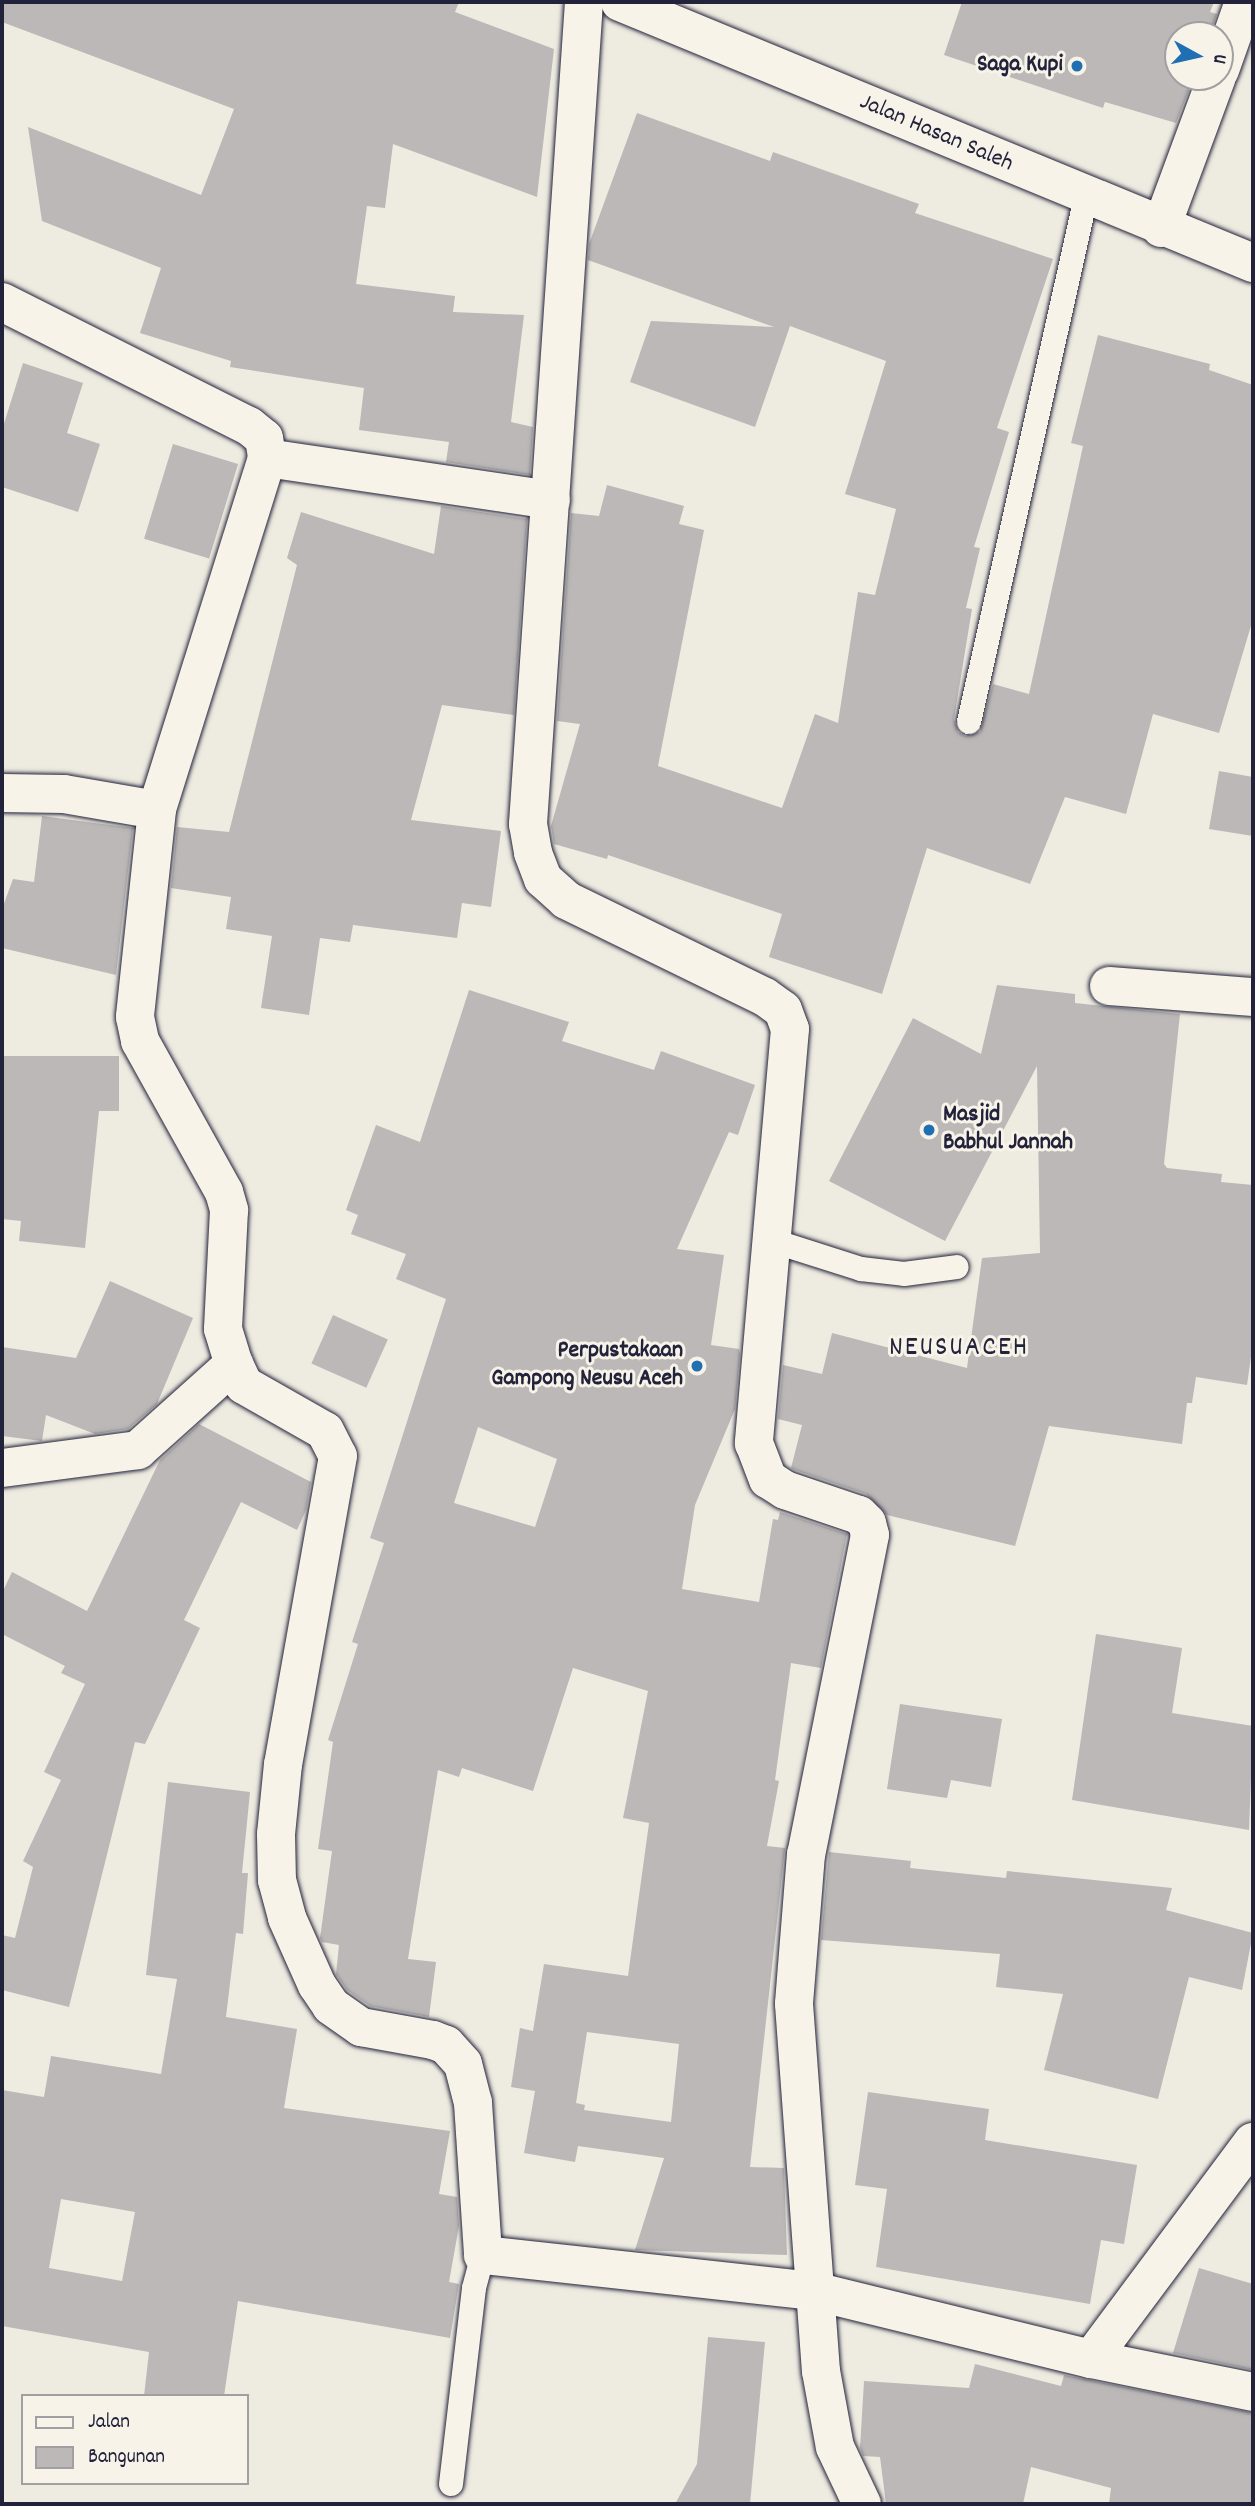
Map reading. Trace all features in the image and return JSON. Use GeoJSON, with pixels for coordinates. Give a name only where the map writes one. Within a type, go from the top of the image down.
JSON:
{"type":"FeatureCollection","features":[{"type":"Feature","properties":{"kind":"street"},"geometry":{"type":"LineString","coordinates":[[584,2],[528,824],[533,853],[544,879],[566,900],[765,997],[783,1010],[790,1028],[754,1443],[758,1463],[768,1479],[785,1490],[859,1516],[867,1523],[870,1535],[806,1854],[797,1923],[794,2004],[814,2291],[826,2409],[835,2447],[862,2504]]}},
{"type":"Feature","properties":{"kind":"street","name":"Jalan Hasan Saleh"},"geometry":{"type":"LineString","coordinates":[[620,2],[1161,229],[1253,263]]}},
{"type":"Feature","properties":{"kind":"street"},"geometry":{"type":"LineString","coordinates":[[1234,30],[1244,2]]}},
{"type":"Feature","properties":{"kind":"street"},"geometry":{"type":"LineString","coordinates":[[1161,229],[1212,91]]}},
{"type":"Feature","properties":{"kind":"street"},"geometry":{"type":"LineString","coordinates":[[2,302],[249,426],[264,438],[267,458],[157,810],[135,1017],[140,1041],[224,1192],[229,1210],[223,1329],[234,1364],[244,1385],[325,1430],[338,1456],[283,1765],[276,1846],[277,1880],[287,1918],[331,2006],[361,2026],[446,2045],[463,2064],[473,2103],[484,2255],[814,2291],[1091,2359],[1253,2392]]}},
{"type":"Feature","properties":{"kind":"street"},"geometry":{"type":"LineString","coordinates":[[267,458],[551,500]]}},
{"type":"Feature","properties":{"kind":"street"},"geometry":{"type":"LineString","coordinates":[[2,793],[64,794],[157,810]]}},
{"type":"Feature","properties":{"kind":"street"},"geometry":{"type":"LineString","coordinates":[[1109,986],[1253,997]]}},
{"type":"Feature","properties":{"kind":"street"},"geometry":{"type":"LineString","coordinates":[[2,1468],[138,1450],[234,1364]]}},
{"type":"Feature","properties":{"kind":"street"},"geometry":{"type":"LineString","coordinates":[[1091,2359],[1224,2188],[1253,2142]]}},
{"type":"Feature","properties":{"kind":"lane"},"geometry":{"type":"LineString","coordinates":[[969,722],[1086,197]]}},
{"type":"Feature","properties":{"kind":"lane"},"geometry":{"type":"LineString","coordinates":[[770,1240],[861,1269],[904,1274],[957,1267]]}},
{"type":"Feature","properties":{"kind":"lane"},"geometry":{"type":"LineString","coordinates":[[450,2484],[474,2288],[484,2255]]}},
{"type":"Feature","properties":{"kind":"building"},"geometry":{"type":"Polygon","coordinates":[[[2,2],[459,2],[455,12],[554,49],[537,197],[393,144],[385,208],[367,206],[356,284],[455,296],[453,312],[524,315],[511,422],[533,427],[530,475],[446,462],[449,442],[359,430],[364,388],[230,367],[231,361],[140,333],[161,268],[42,221],[28,127],[201,195],[234,109],[2,22],[2,2]]]}},
{"type":"Feature","properties":{"kind":"building","name":"Saga Kupi"},"geometry":{"type":"Polygon","coordinates":[[[962,2],[1214,2],[1210,12],[1217,14],[1214,21],[1164,21],[1164,91],[1189,91],[1176,123],[1105,102],[1103,108],[944,55],[962,2]]]}},
{"type":"Feature","properties":{"kind":"building"},"geometry":{"type":"Polygon","coordinates":[[[637,113],[770,161],[773,152],[919,204],[915,213],[1053,259],[997,428],[1009,432],[974,547],[980,548],[966,608],[972,609],[954,719],[958,732],[965,736],[980,732],[993,684],[1029,694],[1083,446],[1071,443],[1098,335],[1210,364],[1209,370],[1253,385],[1253,619],[1219,733],[1153,714],[1126,814],[1065,797],[1030,884],[927,848],[882,994],[769,957],[782,914],[608,855],[607,859],[554,844],[551,826],[580,724],[557,721],[571,513],[599,516],[607,485],[684,506],[679,524],[704,530],[658,766],[782,808],[815,714],[838,723],[858,592],[875,595],[896,509],[845,494],[886,361],[790,326],[755,427],[630,382],[651,321],[774,327],[588,260],[589,244],[637,113]]]}},
{"type":"Feature","properties":{"kind":"building"},"geometry":{"type":"Polygon","coordinates":[[[23,363],[83,383],[67,433],[100,444],[78,512],[2,487],[2,430],[23,363]]]}},
{"type":"Feature","properties":{"kind":"building"},"geometry":{"type":"Polygon","coordinates":[[[173,444],[238,464],[209,559],[144,539],[173,444]]]}},
{"type":"Feature","properties":{"kind":"building"},"geometry":{"type":"Polygon","coordinates":[[[441,506],[527,519],[514,715],[442,705],[411,820],[501,831],[491,907],[462,903],[457,938],[353,925],[350,942],[320,938],[309,1015],[261,1008],[272,936],[226,929],[231,897],[171,888],[177,827],[229,832],[297,565],[287,558],[301,512],[434,554],[441,506]]]}},
{"type":"Feature","properties":{"kind":"building"},"geometry":{"type":"Polygon","coordinates":[[[1219,771],[1253,777],[1253,836],[1209,829],[1219,771]]]}},
{"type":"Feature","properties":{"kind":"building"},"geometry":{"type":"Polygon","coordinates":[[[42,816],[133,828],[116,975],[2,948],[2,909],[13,879],[34,882],[42,816]]]}},
{"type":"Feature","properties":{"kind":"building"},"geometry":{"type":"Polygon","coordinates":[[[997,985],[1075,994],[1075,1003],[1180,1014],[1164,1164],[1167,1168],[1222,1174],[1221,1182],[1253,1185],[1253,1343],[1247,1385],[1196,1377],[1192,1403],[1187,1403],[1182,1444],[1049,1426],[1015,1546],[887,1515],[866,1494],[791,1468],[802,1425],[778,1419],[783,1365],[822,1374],[832,1333],[967,1368],[982,1258],[1040,1253],[1037,1066],[945,1241],[829,1181],[913,1018],[981,1054],[997,985]]]}},
{"type":"Feature","properties":{"kind":"building"},"geometry":{"type":"Polygon","coordinates":[[[469,990],[569,1022],[562,1041],[654,1070],[661,1051],[755,1085],[738,1135],[729,1132],[677,1249],[724,1255],[711,1345],[739,1349],[740,1354],[735,1409],[695,1505],[682,1589],[759,1602],[773,1519],[778,1520],[780,1512],[847,1534],[821,1668],[791,1663],[775,1780],[779,1781],[767,1846],[785,1848],[750,2167],[784,2168],[787,2255],[635,2250],[664,2158],[578,2146],[575,2162],[524,2153],[535,2091],[511,2087],[520,2028],[533,2031],[544,1964],[628,1976],[649,1823],[623,1818],[648,1691],[573,1668],[533,1791],[462,1768],[459,1777],[438,1770],[408,1959],[436,1962],[429,2017],[370,2006],[347,1990],[336,1974],[339,1945],[322,1942],[320,1938],[332,1851],[318,1849],[333,1742],[328,1740],[358,1644],[352,1642],[384,1543],[370,1538],[446,1299],[396,1279],[406,1254],[351,1234],[358,1215],[346,1210],[376,1125],[420,1142],[469,990]],[[478,1427],[454,1503],[535,1527],[557,1459],[478,1427]],[[587,2032],[576,2103],[585,2105],[584,2110],[671,2122],[679,2044],[587,2032]]]}},
{"type":"Feature","properties":{"kind":"building"},"geometry":{"type":"Polygon","coordinates":[[[2,1056],[119,1056],[119,1111],[99,1111],[85,1248],[19,1241],[21,1221],[2,1219],[2,1056]]]}},
{"type":"Feature","properties":{"kind":"building"},"geometry":{"type":"Polygon","coordinates":[[[110,1281],[193,1318],[157,1404],[128,1429],[95,1434],[46,1415],[42,1441],[2,1436],[2,1347],[76,1358],[110,1281]]]}},
{"type":"Feature","properties":{"kind":"building"},"geometry":{"type":"Polygon","coordinates":[[[333,1315],[388,1339],[366,1388],[311,1363],[333,1315]]]}},
{"type":"Feature","properties":{"kind":"building"},"geometry":{"type":"Polygon","coordinates":[[[199,1424],[311,1482],[306,1510],[297,1530],[241,1502],[184,1620],[200,1628],[145,1744],[135,1742],[69,2007],[2,1990],[2,1935],[15,1938],[33,1867],[23,1861],[61,1780],[44,1772],[85,1684],[61,1673],[65,1666],[2,1634],[2,1593],[12,1572],[87,1611],[160,1460],[199,1424]]]}},
{"type":"Feature","properties":{"kind":"building"},"geometry":{"type":"Polygon","coordinates":[[[1096,1634],[1182,1648],[1172,1713],[1253,1726],[1249,1830],[1072,1800],[1096,1634]]]}},
{"type":"Feature","properties":{"kind":"building"},"geometry":{"type":"Polygon","coordinates":[[[900,1704],[1002,1719],[991,1787],[951,1780],[947,1798],[887,1789],[900,1704]]]}},
{"type":"Feature","properties":{"kind":"building"},"geometry":{"type":"Polygon","coordinates":[[[168,1782],[250,1792],[242,1873],[248,1873],[243,1934],[236,1933],[226,2017],[297,2029],[284,2108],[450,2131],[439,2194],[457,2197],[459,2226],[449,2282],[459,2284],[450,2338],[238,2301],[224,2394],[144,2394],[149,2352],[2,2326],[2,2090],[44,2097],[51,2056],[161,2074],[177,1979],[146,1975],[168,1782]],[[61,2199],[49,2268],[122,2281],[135,2212],[61,2199]]]}},
{"type":"Feature","properties":{"kind":"building"},"geometry":{"type":"Polygon","coordinates":[[[829,1852],[911,1861],[910,1868],[1006,1878],[1007,1871],[1172,1888],[1166,1910],[1253,1933],[1242,1990],[1189,1977],[1158,2099],[1044,2070],[1063,1994],[996,1987],[1000,1954],[821,1940],[829,1852]]]}},
{"type":"Feature","properties":{"kind":"building"},"geometry":{"type":"Polygon","coordinates":[[[868,2092],[989,2109],[985,2140],[1137,2165],[1124,2244],[1101,2240],[1090,2304],[876,2267],[887,2189],[855,2185],[868,2092]]]}},
{"type":"Feature","properties":{"kind":"building"},"geometry":{"type":"Polygon","coordinates":[[[1199,2268],[1253,2284],[1253,2370],[1173,2353],[1199,2268]]]}},
{"type":"Feature","properties":{"kind":"building"},"geometry":{"type":"Polygon","coordinates":[[[708,2337],[765,2342],[750,2504],[675,2504],[697,2464],[708,2337]]]}},
{"type":"Feature","properties":{"kind":"building"},"geometry":{"type":"Polygon","coordinates":[[[975,2364],[1061,2386],[1064,2375],[1253,2413],[1253,2504],[1109,2504],[1111,2488],[1031,2467],[1023,2504],[886,2504],[880,2457],[863,2456],[860,2448],[864,2381],[969,2388],[975,2364]]]}},
{"type":"Feature","properties":{"kind":"place","name":"Saga Kupi"},"geometry":{"type":"Point","coordinates":[1077,66]}},
{"type":"Feature","properties":{"kind":"place","name":"Masjid Babhul Jannah"},"geometry":{"type":"Point","coordinates":[929,1130]}},
{"type":"Feature","properties":{"kind":"place","name":"Perpustakaan Gampong Neusu Aceh"},"geometry":{"type":"Point","coordinates":[697,1366]}},
{"type":"Feature","properties":{"kind":"district","name":"NEUSUACEH"},"geometry":{"type":"Point","coordinates":[959,1349]}}]}
